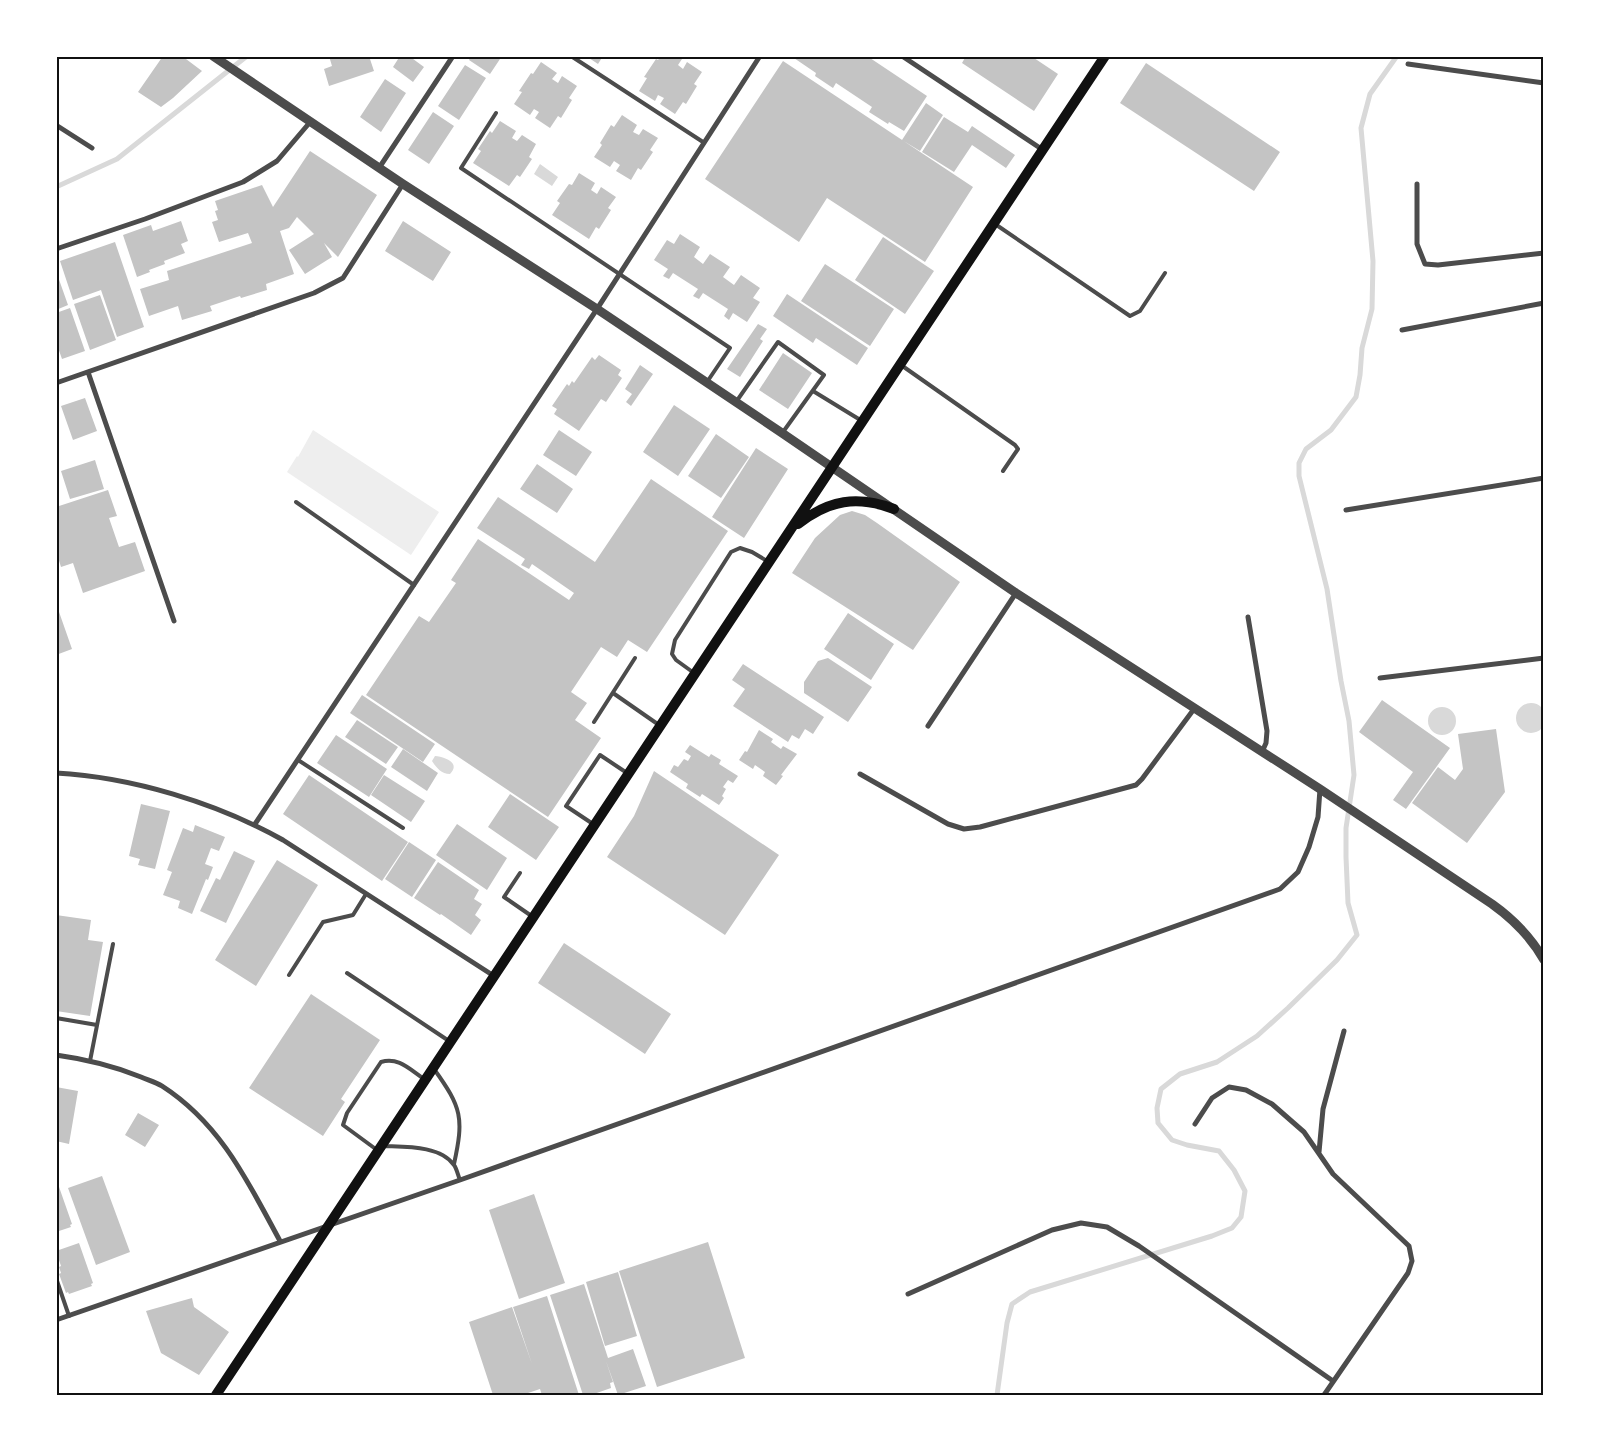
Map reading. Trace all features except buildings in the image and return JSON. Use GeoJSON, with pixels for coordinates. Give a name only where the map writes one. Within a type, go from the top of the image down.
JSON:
{"type":"FeatureCollection","features":[{"type":"Feature","properties":{"kind":"main road"},"geometry":{"type":"LineString","coordinates":[[216,1395],[864,422],[1105,56]]}},
{"type":"Feature","properties":{"kind":"main road"},"geometry":{"type":"LineString","coordinates":[[790,531],[820,509],[843,502],[875,503],[894,509]]}},
{"type":"Feature","properties":{"kind":"street"},"geometry":{"type":"LineString","coordinates":[[379,168],[453,56]]}},
{"type":"Feature","properties":{"kind":"street"},"geometry":{"type":"LineString","coordinates":[[255,824],[597,309],[760,56]]}},
{"type":"Feature","properties":{"kind":"street"},"geometry":{"type":"LineString","coordinates":[[902,56],[1043,150]]}},
{"type":"Feature","properties":{"kind":"street"},"geometry":{"type":"LineString","coordinates":[[214,57],[403,184],[597,309],[1016,593],[1323,792],[1505,914],[1533,943],[1544,960]]}},
{"type":"Feature","properties":{"kind":"street"},"geometry":{"type":"LineString","coordinates":[[1408,64],[1544,83]]}},
{"type":"Feature","properties":{"kind":"street"},"geometry":{"type":"LineString","coordinates":[[56,249],[145,219],[243,182],[277,161],[311,122]]}},
{"type":"Feature","properties":{"kind":"street"},"geometry":{"type":"LineString","coordinates":[[56,125],[92,148]]}},
{"type":"Feature","properties":{"kind":"street"},"geometry":{"type":"LineString","coordinates":[[56,383],[314,293],[343,278],[403,184]]}},
{"type":"Feature","properties":{"kind":"street"},"geometry":{"type":"LineString","coordinates":[[1417,184],[1417,244],[1425,264],[1438,266],[1544,253]]}},
{"type":"Feature","properties":{"kind":"street"},"geometry":{"type":"LineString","coordinates":[[1402,330],[1544,303]]}},
{"type":"Feature","properties":{"kind":"street"},"geometry":{"type":"LineString","coordinates":[[88,372],[174,621]]}},
{"type":"Feature","properties":{"kind":"street"},"geometry":{"type":"LineString","coordinates":[[1346,510],[1544,478]]}},
{"type":"Feature","properties":{"kind":"street"},"geometry":{"type":"LineString","coordinates":[[928,726],[1016,593]]}},
{"type":"Feature","properties":{"kind":"street"},"geometry":{"type":"LineString","coordinates":[[1248,617],[1267,731],[1266,743],[1262,752]]}},
{"type":"Feature","properties":{"kind":"street"},"geometry":{"type":"LineString","coordinates":[[1380,678],[1544,658]]}},
{"type":"Feature","properties":{"kind":"street"},"geometry":{"type":"LineString","coordinates":[[860,774],[948,824],[964,829],[980,827],[1136,785],[1194,709]]}},
{"type":"Feature","properties":{"kind":"street"},"geometry":{"type":"LineString","coordinates":[[56,773],[94,777],[164,792],[255,824],[283,840],[494,976]]}},
{"type":"Feature","properties":{"kind":"street"},"geometry":{"type":"LineString","coordinates":[[56,1320],[460,1180],[1280,889],[1298,872],[1309,847],[1323,792]]}},
{"type":"Feature","properties":{"kind":"street"},"geometry":{"type":"LineString","coordinates":[[1533,943],[1544,946]]}},
{"type":"Feature","properties":{"kind":"street"},"geometry":{"type":"LineString","coordinates":[[1319,1153],[1324,1109],[1344,1031]]}},
{"type":"Feature","properties":{"kind":"street"},"geometry":{"type":"LineString","coordinates":[[56,1055],[119,1068],[161,1085],[201,1117],[225,1145],[243,1172],[280,1242]]}},
{"type":"Feature","properties":{"kind":"street"},"geometry":{"type":"LineString","coordinates":[[1195,1124],[1212,1098],[1229,1087],[1246,1090],[1272,1104],[1304,1132],[1333,1174],[1409,1246],[1412,1261],[1408,1273],[1324,1395]]}},
{"type":"Feature","properties":{"kind":"street"},"geometry":{"type":"LineString","coordinates":[[908,1294],[1052,1230],[1081,1223],[1107,1227],[1140,1246],[1333,1381]]}},
{"type":"Feature","properties":{"kind":"lane"},"geometry":{"type":"LineString","coordinates":[[571,56],[703,142]]}},
{"type":"Feature","properties":{"kind":"lane"},"geometry":{"type":"LineString","coordinates":[[496,113],[461,168],[730,348],[707,383]]}},
{"type":"Feature","properties":{"kind":"lane"},"geometry":{"type":"LineString","coordinates":[[995,224],[1130,316],[1140,311],[1165,273]]}},
{"type":"Feature","properties":{"kind":"lane"},"geometry":{"type":"LineString","coordinates":[[736,402],[778,342],[824,375],[782,434]]}},
{"type":"Feature","properties":{"kind":"lane"},"geometry":{"type":"LineString","coordinates":[[901,365],[1018,448],[1003,471]]}},
{"type":"Feature","properties":{"kind":"lane"},"geometry":{"type":"LineString","coordinates":[[813,391],[864,422]]}},
{"type":"Feature","properties":{"kind":"lane"},"geometry":{"type":"LineString","coordinates":[[296,502],[414,585]]}},
{"type":"Feature","properties":{"kind":"lane"},"geometry":{"type":"LineString","coordinates":[[695,674],[676,660],[672,654],[675,640],[731,552],[740,548],[752,552],[769,563]]}},
{"type":"Feature","properties":{"kind":"lane"},"geometry":{"type":"LineString","coordinates":[[594,722],[636,658]]}},
{"type":"Feature","properties":{"kind":"lane"},"geometry":{"type":"LineString","coordinates":[[613,693],[661,726]]}},
{"type":"Feature","properties":{"kind":"lane"},"geometry":{"type":"LineString","coordinates":[[594,825],[566,806],[600,755],[628,774]]}},
{"type":"Feature","properties":{"kind":"lane"},"geometry":{"type":"LineString","coordinates":[[298,760],[404,828]]}},
{"type":"Feature","properties":{"kind":"lane"},"geometry":{"type":"LineString","coordinates":[[520,873],[504,897],[533,917]]}},
{"type":"Feature","properties":{"kind":"lane"},"geometry":{"type":"LineString","coordinates":[[289,975],[323,922],[353,915],[366,894]]}},
{"type":"Feature","properties":{"kind":"lane"},"geometry":{"type":"LineString","coordinates":[[90,1061],[113,944]]}},
{"type":"Feature","properties":{"kind":"lane"},"geometry":{"type":"LineString","coordinates":[[347,973],[451,1042]]}},
{"type":"Feature","properties":{"kind":"lane"},"geometry":{"type":"LineString","coordinates":[[56,1018],[97,1025]]}},
{"type":"Feature","properties":{"kind":"lane"},"geometry":{"type":"LineString","coordinates":[[426,1080],[402,1063],[391,1059],[381,1062],[347,1113],[343,1125],[380,1149],[415,1147],[437,1152],[454,1164]]}},
{"type":"Feature","properties":{"kind":"lane"},"geometry":{"type":"LineString","coordinates":[[434,1068],[451,1092],[459,1114],[459,1139],[454,1164],[460,1180]]}},
{"type":"Feature","properties":{"kind":"lane"},"geometry":{"type":"LineString","coordinates":[[56,1278],[69,1316]]}},
{"type":"Feature","properties":{"kind":"shaded area"},"geometry":{"type":"Polygon","coordinates":[[[540,164],[558,177],[552,186],[534,174],[540,164]]]}},
{"type":"Feature","properties":{"kind":"shaded area"},"geometry":{"type":"Polygon","coordinates":[[[313,430],[439,512],[411,555],[287,472],[313,430]]]}},
{"type":"Feature","properties":{"kind":"shaded area"},"geometry":{"type":"Polygon","coordinates":[[[1531,703],[1537,704],[1545,712],[1545,724],[1537,732],[1531,733],[1525,732],[1517,724],[1516,718],[1517,712],[1525,704],[1531,703]]]}},
{"type":"Feature","properties":{"kind":"shaded area"},"geometry":{"type":"Polygon","coordinates":[[[1442,707],[1452,711],[1456,721],[1452,731],[1442,735],[1432,731],[1428,721],[1432,711],[1442,707]]]}},
{"type":"Feature","properties":{"kind":"shaded area"},"geometry":{"type":"Polygon","coordinates":[[[435,756],[447,759],[453,764],[454,767],[450,774],[441,771],[435,766],[432,761],[435,756]]]}},
{"type":"Feature","properties":{"kind":"waterway"},"geometry":{"type":"LineString","coordinates":[[56,187],[117,159],[247,56]]}},
{"type":"Feature","properties":{"kind":"waterway"},"geometry":{"type":"LineString","coordinates":[[997,1395],[1007,1323],[1012,1304],[1030,1292],[1212,1236],[1232,1228],[1241,1217],[1245,1191],[1234,1170],[1219,1151],[1172,1140],[1158,1123],[1157,1108],[1161,1089],[1180,1074],[1217,1062],[1257,1036],[1337,960],[1357,935],[1348,903],[1346,857],[1346,828],[1354,775],[1349,721],[1327,589],[1299,476],[1299,463],[1306,449],[1331,430],[1356,397],[1362,348],[1372,309],[1373,261],[1361,128],[1370,94],[1397,56]]}}]}
